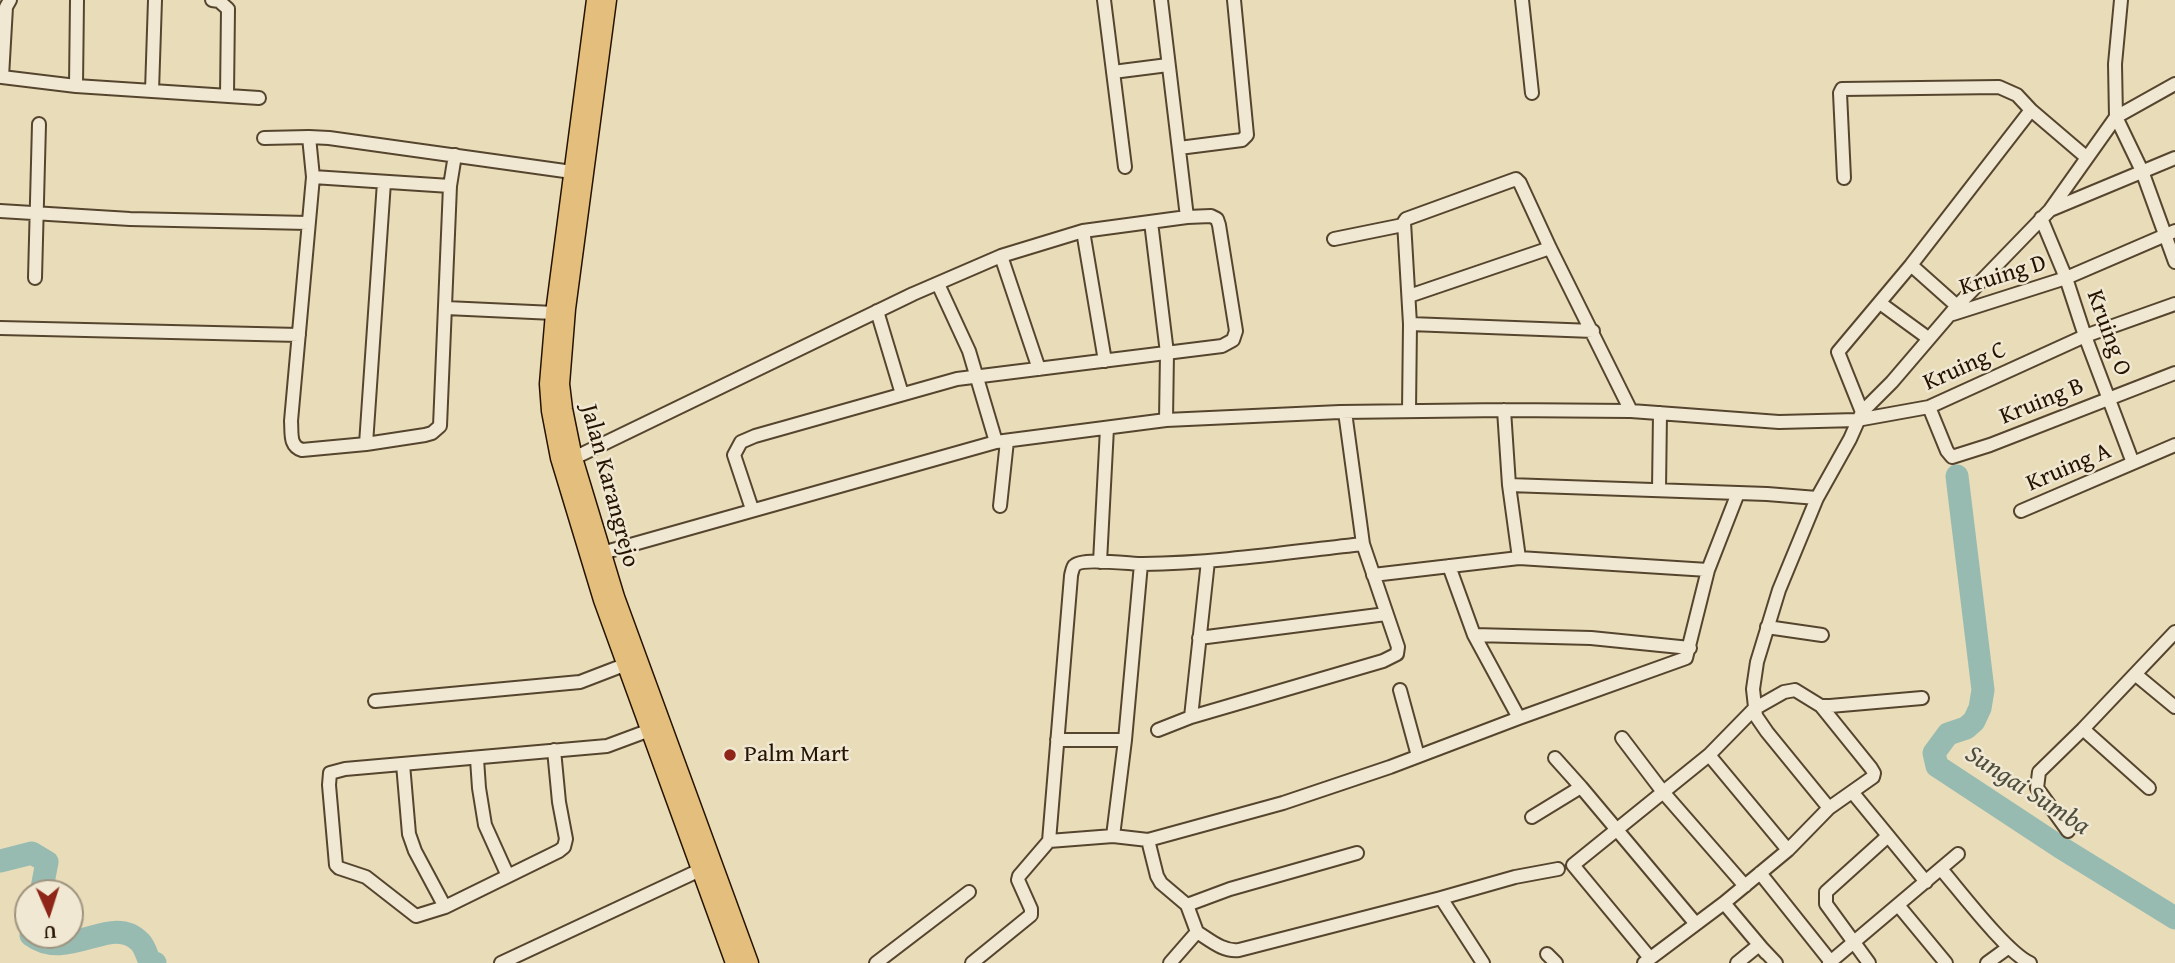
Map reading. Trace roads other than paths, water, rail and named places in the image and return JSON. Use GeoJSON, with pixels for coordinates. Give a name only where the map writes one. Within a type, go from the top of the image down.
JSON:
{"type":"FeatureCollection","features":[{"type":"Feature","properties":{"kind":"main road","name":"Jalan Karangrejo"},"geometry":{"type":"LineString","coordinates":[[595,0],[554,313],[548,396],[559,458],[601,600],[632,662],[741,961]]}},
{"type":"Feature","properties":{"kind":"main road","name":"Jalan Karangrejo"},"geometry":{"type":"LineString","coordinates":[[608,0],[568,309],[561,384],[564,409],[574,458],[650,730],[700,870],[741,961]]}},
{"type":"Feature","properties":{"kind":"street"},"geometry":{"type":"LineString","coordinates":[[10,0],[6,6],[2,77],[76,86],[259,99]]}},
{"type":"Feature","properties":{"kind":"street"},"geometry":{"type":"LineString","coordinates":[[76,86],[77,0]]}},
{"type":"Feature","properties":{"kind":"street"},"geometry":{"type":"LineString","coordinates":[[152,91],[155,0]]}},
{"type":"Feature","properties":{"kind":"street"},"geometry":{"type":"LineString","coordinates":[[212,0],[219,1],[228,9],[227,95]]}},
{"type":"Feature","properties":{"kind":"street"},"geometry":{"type":"LineString","coordinates":[[1104,0],[1125,167]]}},
{"type":"Feature","properties":{"kind":"street"},"geometry":{"type":"LineString","coordinates":[[1161,0],[1187,217]]}},
{"type":"Feature","properties":{"kind":"street"},"geometry":{"type":"LineString","coordinates":[[1179,148],[1242,140],[1247,135],[1234,0]]}},
{"type":"Feature","properties":{"kind":"street"},"geometry":{"type":"LineString","coordinates":[[1522,0],[1532,93]]}},
{"type":"Feature","properties":{"kind":"street"},"geometry":{"type":"LineString","coordinates":[[2121,0],[2115,64],[2116,117],[2142,171],[2152,202],[2171,233],[2175,262]]}},
{"type":"Feature","properties":{"kind":"street"},"geometry":{"type":"LineString","coordinates":[[1113,72],[1168,65]]}},
{"type":"Feature","properties":{"kind":"street"},"geometry":{"type":"LineString","coordinates":[[1829,808],[1756,716],[1753,690],[1756,662],[1779,590],[1817,498],[1860,416],[1928,338],[2046,214],[2116,117],[2175,84]]}},
{"type":"Feature","properties":{"kind":"street"},"geometry":{"type":"LineString","coordinates":[[1844,178],[1842,89],[1999,87],[2017,95],[2038,118],[2087,158]]}},
{"type":"Feature","properties":{"kind":"street"},"geometry":{"type":"LineString","coordinates":[[1860,416],[1838,352],[1911,265],[2031,110]]}},
{"type":"Feature","properties":{"kind":"street"},"geometry":{"type":"LineString","coordinates":[[35,278],[39,124]]}},
{"type":"Feature","properties":{"kind":"street"},"geometry":{"type":"LineString","coordinates":[[309,137],[313,177],[291,421],[293,446],[310,451],[432,433],[440,425],[450,186],[455,155]]}},
{"type":"Feature","properties":{"kind":"street"},"geometry":{"type":"LineString","coordinates":[[264,138],[329,138],[572,172]]}},
{"type":"Feature","properties":{"kind":"street"},"geometry":{"type":"LineString","coordinates":[[2046,214],[2175,158]]}},
{"type":"Feature","properties":{"kind":"street"},"geometry":{"type":"LineString","coordinates":[[313,177],[450,186]]}},
{"type":"Feature","properties":{"kind":"street"},"geometry":{"type":"LineString","coordinates":[[1409,411],[1410,324],[1404,225],[1406,219],[1516,179],[1631,411]]}},
{"type":"Feature","properties":{"kind":"street"},"geometry":{"type":"LineString","coordinates":[[366,444],[384,182]]}},
{"type":"Feature","properties":{"kind":"street"},"geometry":{"type":"LineString","coordinates":[[0,211],[130,219],[308,223]]}},
{"type":"Feature","properties":{"kind":"street","name":"Kruing O"},"geometry":{"type":"LineString","coordinates":[[2046,214],[2085,336],[2133,463]]}},
{"type":"Feature","properties":{"kind":"street"},"geometry":{"type":"LineString","coordinates":[[574,458],[877,311],[1001,256],[1083,231],[1187,217],[1211,216],[1217,219],[1236,331],[1233,340],[1222,346],[1167,354],[957,379],[741,442],[734,455],[752,509]]}},
{"type":"Feature","properties":{"kind":"street"},"geometry":{"type":"LineString","coordinates":[[1151,222],[1167,354],[1166,420]]}},
{"type":"Feature","properties":{"kind":"street"},"geometry":{"type":"LineString","coordinates":[[1335,239],[1404,225]]}},
{"type":"Feature","properties":{"kind":"street"},"geometry":{"type":"LineString","coordinates":[[1083,231],[1105,361]]}},
{"type":"Feature","properties":{"kind":"street","name":"Kruing D"},"geometry":{"type":"LineString","coordinates":[[1955,310],[2066,278],[2171,233]]}},
{"type":"Feature","properties":{"kind":"street"},"geometry":{"type":"LineString","coordinates":[[1409,296],[1550,248]]}},
{"type":"Feature","properties":{"kind":"street"},"geometry":{"type":"LineString","coordinates":[[1001,256],[1039,369]]}},
{"type":"Feature","properties":{"kind":"street"},"geometry":{"type":"LineString","coordinates":[[1911,265],[1955,310]]}},
{"type":"Feature","properties":{"kind":"street"},"geometry":{"type":"LineString","coordinates":[[938,284],[969,351],[1001,441],[1000,506]]}},
{"type":"Feature","properties":{"kind":"street"},"geometry":{"type":"LineString","coordinates":[[1880,303],[1928,338]]}},
{"type":"Feature","properties":{"kind":"street","name":"Kruing C"},"geometry":{"type":"LineString","coordinates":[[602,552],[1001,441],[1166,420],[1345,412],[1504,410],[1631,411],[1779,422],[1929,407],[2085,336],[2175,304]]}},
{"type":"Feature","properties":{"kind":"street"},"geometry":{"type":"LineString","coordinates":[[446,307],[554,313]]}},
{"type":"Feature","properties":{"kind":"street"},"geometry":{"type":"LineString","coordinates":[[877,311],[902,394]]}},
{"type":"Feature","properties":{"kind":"street"},"geometry":{"type":"LineString","coordinates":[[1410,324],[1592,331]]}},
{"type":"Feature","properties":{"kind":"street"},"geometry":{"type":"LineString","coordinates":[[0,328],[299,335]]}},
{"type":"Feature","properties":{"kind":"street","name":"Kruing B"},"geometry":{"type":"LineString","coordinates":[[1929,407],[1949,456],[1962,455],[2175,373]]}},
{"type":"Feature","properties":{"kind":"street"},"geometry":{"type":"LineString","coordinates":[[1504,410],[1508,485],[1519,558]]}},
{"type":"Feature","properties":{"kind":"street"},"geometry":{"type":"LineString","coordinates":[[1158,730],[1191,717],[1397,654],[1398,647],[1363,544],[1345,412]]}},
{"type":"Feature","properties":{"kind":"street"},"geometry":{"type":"LineString","coordinates":[[1659,490],[1660,413]]}},
{"type":"Feature","properties":{"kind":"street"},"geometry":{"type":"LineString","coordinates":[[1100,562],[1107,428]]}},
{"type":"Feature","properties":{"kind":"street","name":"Kruing A"},"geometry":{"type":"LineString","coordinates":[[2021,511],[2175,445]]}},
{"type":"Feature","properties":{"kind":"street"},"geometry":{"type":"LineString","coordinates":[[1508,485],[1817,498]]}},
{"type":"Feature","properties":{"kind":"street"},"geometry":{"type":"LineString","coordinates":[[1049,841],[1113,836],[1148,840],[1283,803],[1679,662],[1686,658],[1690,648],[1708,570],[1738,493]]}},
{"type":"Feature","properties":{"kind":"street"},"geometry":{"type":"LineString","coordinates":[[972,963],[1031,915],[1031,909],[1020,889],[1019,876],[1049,841],[1073,566],[1077,563],[1100,562],[1141,564],[1208,561],[1363,544]]}},
{"type":"Feature","properties":{"kind":"street"},"geometry":{"type":"LineString","coordinates":[[1373,575],[1519,558],[1708,570]]}},
{"type":"Feature","properties":{"kind":"street"},"geometry":{"type":"LineString","coordinates":[[1191,717],[1208,561]]}},
{"type":"Feature","properties":{"kind":"street"},"geometry":{"type":"LineString","coordinates":[[1113,836],[1125,740],[1141,564]]}},
{"type":"Feature","properties":{"kind":"street"},"geometry":{"type":"LineString","coordinates":[[1449,566],[1474,635],[1519,718]]}},
{"type":"Feature","properties":{"kind":"street"},"geometry":{"type":"LineString","coordinates":[[1199,638],[1386,614]]}},
{"type":"Feature","properties":{"kind":"street"},"geometry":{"type":"LineString","coordinates":[[1768,628],[1822,635]]}},
{"type":"Feature","properties":{"kind":"street"},"geometry":{"type":"LineString","coordinates":[[2068,831],[2037,788],[2041,768],[2083,729],[2175,632]]}},
{"type":"Feature","properties":{"kind":"street"},"geometry":{"type":"LineString","coordinates":[[1474,635],[1591,638],[1690,648]]}},
{"type":"Feature","properties":{"kind":"street"},"geometry":{"type":"LineString","coordinates":[[375,701],[580,682],[632,662]]}},
{"type":"Feature","properties":{"kind":"street"},"geometry":{"type":"LineString","coordinates":[[2135,674],[2175,707]]}},
{"type":"Feature","properties":{"kind":"street"},"geometry":{"type":"LineString","coordinates":[[1791,689],[1802,693],[1821,706],[1874,773],[1853,793],[1829,808],[1788,850],[1745,886],[1647,961],[1573,865],[1709,755],[1754,709],[1791,689]]}},
{"type":"Feature","properties":{"kind":"street"},"geometry":{"type":"LineString","coordinates":[[1400,690],[1418,756]]}},
{"type":"Feature","properties":{"kind":"street"},"geometry":{"type":"LineString","coordinates":[[1821,706],[1922,698]]}},
{"type":"Feature","properties":{"kind":"street"},"geometry":{"type":"LineString","coordinates":[[2083,729],[2149,788]]}},
{"type":"Feature","properties":{"kind":"street"},"geometry":{"type":"LineString","coordinates":[[554,750],[566,843],[559,850],[508,876],[426,915],[412,915],[366,877],[339,868],[335,861],[330,821],[330,773],[345,769],[477,759],[554,750],[607,746],[650,730]]}},
{"type":"Feature","properties":{"kind":"street"},"geometry":{"type":"LineString","coordinates":[[1622,738],[1663,792],[1745,886]]}},
{"type":"Feature","properties":{"kind":"street"},"geometry":{"type":"LineString","coordinates":[[1057,740],[1125,740]]}},
{"type":"Feature","properties":{"kind":"street"},"geometry":{"type":"LineString","coordinates":[[1709,755],[1788,850]]}},
{"type":"Feature","properties":{"kind":"street"},"geometry":{"type":"LineString","coordinates":[[1555,758],[1696,924]]}},
{"type":"Feature","properties":{"kind":"street"},"geometry":{"type":"LineString","coordinates":[[477,759],[478,788],[485,825],[508,876]]}},
{"type":"Feature","properties":{"kind":"street"},"geometry":{"type":"LineString","coordinates":[[403,764],[409,834],[415,851],[445,907]]}},
{"type":"Feature","properties":{"kind":"street"},"geometry":{"type":"LineString","coordinates":[[1532,817],[1581,787]]}},
{"type":"Feature","properties":{"kind":"street"},"geometry":{"type":"LineString","coordinates":[[1853,793],[1926,882]]}},
{"type":"Feature","properties":{"kind":"street"},"geometry":{"type":"LineString","coordinates":[[1869,963],[1826,904],[1826,892],[1888,836]]}},
{"type":"Feature","properties":{"kind":"street"},"geometry":{"type":"LineString","coordinates":[[1148,840],[1161,883],[1187,905],[1197,932],[1230,951],[1515,877],[1558,869]]}},
{"type":"Feature","properties":{"kind":"street"},"geometry":{"type":"LineString","coordinates":[[1187,905],[1230,889],[1357,853]]}},
{"type":"Feature","properties":{"kind":"street"},"geometry":{"type":"LineString","coordinates":[[1760,873],[1830,962],[1958,854]]}},
{"type":"Feature","properties":{"kind":"street"},"geometry":{"type":"LineString","coordinates":[[1941,869],[2009,947],[2030,963]]}},
{"type":"Feature","properties":{"kind":"street"},"geometry":{"type":"LineString","coordinates":[[502,963],[700,870]]}},
{"type":"Feature","properties":{"kind":"street"},"geometry":{"type":"LineString","coordinates":[[876,963],[969,892]]}},
{"type":"Feature","properties":{"kind":"street"},"geometry":{"type":"LineString","coordinates":[[1441,898],[1483,963]]}},
{"type":"Feature","properties":{"kind":"street"},"geometry":{"type":"LineString","coordinates":[[1724,903],[1766,953]]}},
{"type":"Feature","properties":{"kind":"street"},"geometry":{"type":"LineString","coordinates":[[1898,905],[1946,963]]}},
{"type":"Feature","properties":{"kind":"street"},"geometry":{"type":"LineString","coordinates":[[1170,963],[1197,932]]}},
{"type":"Feature","properties":{"kind":"street"},"geometry":{"type":"LineString","coordinates":[[1737,963],[1759,945],[1776,963]]}},
{"type":"Feature","properties":{"kind":"street"},"geometry":{"type":"LineString","coordinates":[[1987,963],[2009,947]]}},
{"type":"Feature","properties":{"kind":"waterway","name":"Sungai Sumba"},"geometry":{"type":"LineString","coordinates":[[1957,476],[1983,690],[1980,708],[1974,721],[1966,728],[1948,734],[1934,753],[1937,766],[2175,918]]}},
{"type":"Feature","properties":{"kind":"waterway"},"geometry":{"type":"LineString","coordinates":[[0,861],[32,853],[47,862],[44,879]]}},
{"type":"Feature","properties":{"kind":"waterway"},"geometry":{"type":"LineString","coordinates":[[84,939],[116,932],[129,934],[140,942],[150,962],[155,963]]}},
{"type":"Feature","properties":{"kind":"place","name":"Palm Mart"},"geometry":{"type":"Point","coordinates":[730,755]}}]}
